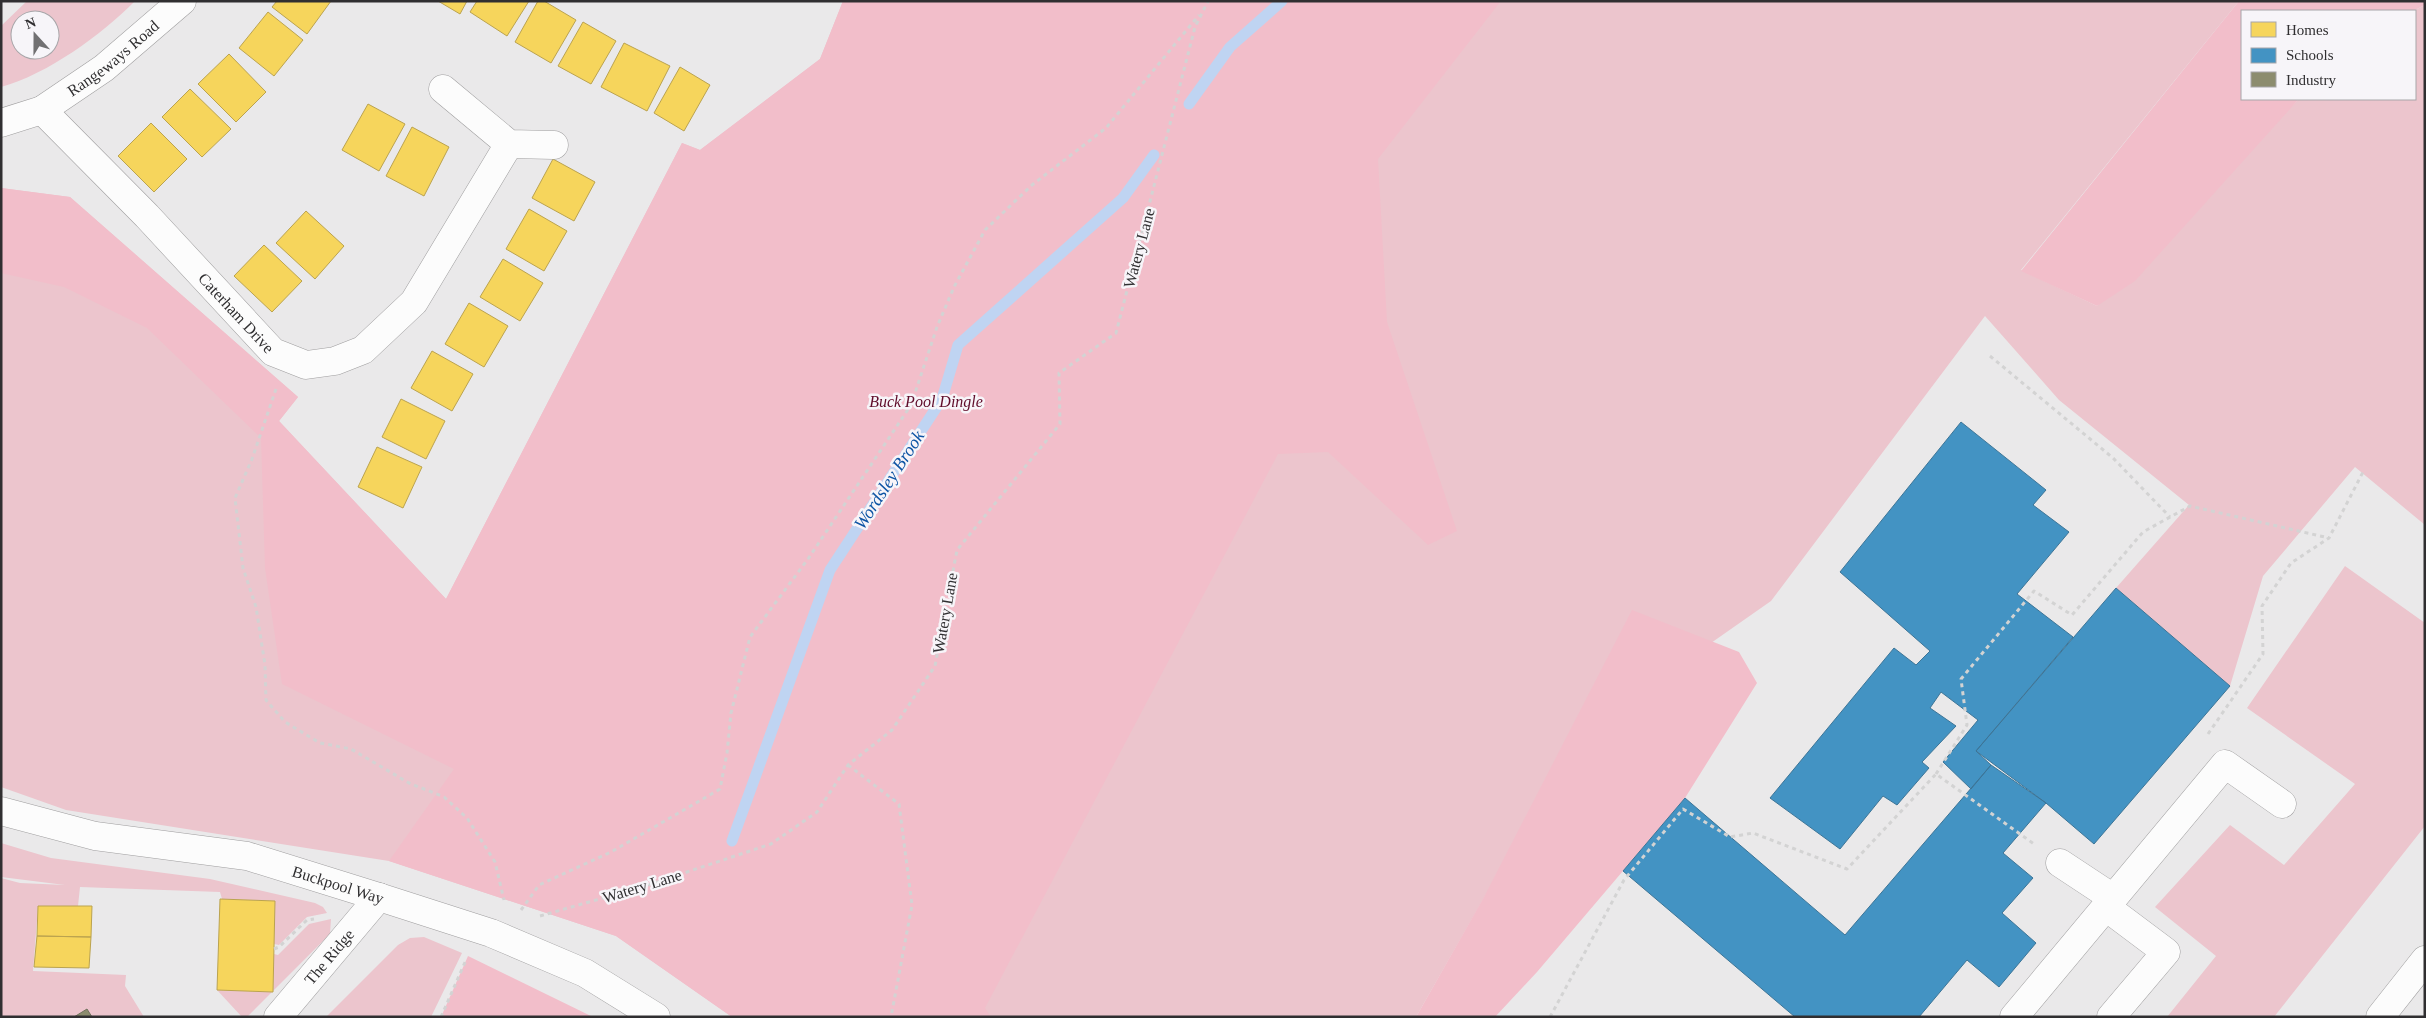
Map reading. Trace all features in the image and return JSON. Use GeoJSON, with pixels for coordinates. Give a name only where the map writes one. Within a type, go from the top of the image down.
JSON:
{"type":"FeatureCollection","features":[{"type":"Feature","properties":{"kind":"street","name":"Rangeways Road"},"geometry":{"type":"LineString","coordinates":[[1,123],[42,110],[104,68],[182,1]]}},
{"type":"Feature","properties":{"kind":"street"},"geometry":{"type":"LineString","coordinates":[[442,89],[509,144],[554,145]]}},
{"type":"Feature","properties":{"kind":"street","name":"Caterham Drive"},"geometry":{"type":"LineString","coordinates":[[42,110],[147,216],[273,352],[306,365],[335,362],[363,350],[414,302],[509,144]]}},
{"type":"Feature","properties":{"kind":"street"},"geometry":{"type":"LineString","coordinates":[[2014,1017],[2225,764],[2282,804]]}},
{"type":"Feature","properties":{"kind":"street","name":"Buckpool Way"},"geometry":{"type":"LineString","coordinates":[[1,811],[95,836],[247,856],[500,930],[584,973],[656,1017]]}},
{"type":"Feature","properties":{"kind":"street"},"geometry":{"type":"LineString","coordinates":[[2060,863],[2166,952],[2111,1017]]}},
{"type":"Feature","properties":{"kind":"street","name":"The Ridge"},"geometry":{"type":"LineString","coordinates":[[278,1017],[379,896]]}},
{"type":"Feature","properties":{"kind":"street"},"geometry":{"type":"LineString","coordinates":[[2380,1017],[2425,960]]}},
{"type":"Feature","properties":{"kind":"path","name":"Watery Lane"},"geometry":{"type":"LineString","coordinates":[[440,1017],[468,956],[500,930],[645,886],[771,844],[817,812],[848,765],[892,730],[935,666],[957,550],[1060,424],[1059,374],[1116,333],[1195,27],[1208,1]]}},
{"type":"Feature","properties":{"kind":"path"},"geometry":{"type":"LineString","coordinates":[[500,930],[539,885],[611,852],[720,789],[727,753],[731,713],[750,637],[808,559],[911,405],[937,327],[954,287],[986,230],[1032,185],[1106,128],[1203,10]]}},
{"type":"Feature","properties":{"kind":"path"},"geometry":{"type":"LineString","coordinates":[[284,356],[272,405],[235,498],[242,568],[256,607],[265,665],[266,700],[285,722],[320,743],[351,749],[410,783],[444,797],[467,818],[495,862],[500,930]]}},
{"type":"Feature","properties":{"kind":"path"},"geometry":{"type":"LineString","coordinates":[[1990,356],[2113,458],[2170,516]]}},
{"type":"Feature","properties":{"kind":"path"},"geometry":{"type":"LineString","coordinates":[[2205,738],[2263,654],[2262,606],[2292,563],[2329,538],[2363,472]]}},
{"type":"Feature","properties":{"kind":"path"},"geometry":{"type":"LineString","coordinates":[[1550,1017],[1624,880],[1683,809],[1730,837],[1753,833],[1847,868],[1936,774],[1967,725],[1961,679],[2034,591],[2072,615],[2143,532],[2190,506],[2329,538]]}},
{"type":"Feature","properties":{"kind":"path"},"geometry":{"type":"LineString","coordinates":[[848,765],[899,804],[912,905],[891,1017]]}},
{"type":"Feature","properties":{"kind":"path"},"geometry":{"type":"LineString","coordinates":[[1936,774],[2060,863]]}},
{"type":"Feature","properties":{"kind":"green space"},"geometry":{"type":"Polygon","coordinates":[[[27,1],[135,1],[106,27],[60,60],[60,10],[18,10],[27,1]]]}},
{"type":"Feature","properties":{"kind":"green space"},"geometry":{"type":"Polygon","coordinates":[[[843,1],[2239,1],[2021,270],[2097,306],[2298,100],[2416,100],[2415,10],[2425,5],[2425,525],[2355,467],[2263,576],[2230,686],[2116,588],[2189,505],[2059,400],[1985,316],[1771,601],[1711,643],[1517,840],[1416,1017],[732,1017],[616,936],[389,861],[66,810],[1,787],[1,188],[70,197],[298,397],[279,421],[446,599],[682,143],[700,150],[820,59],[843,1]]]}},
{"type":"Feature","properties":{"kind":"green space","name":"Buck Pool Dingle"},"geometry":{"type":"Polygon","coordinates":[[[843,1],[1501,1],[1378,159],[1387,322],[1457,531],[1428,545],[1328,452],[1278,454],[985,1008],[991,1017],[732,1017],[616,936],[389,861],[454,769],[282,684],[265,568],[261,438],[147,328],[64,287],[1,273],[1,188],[70,197],[298,397],[279,421],[446,599],[682,143],[700,150],[820,59],[843,1]]]}},
{"type":"Feature","properties":{"kind":"green space"},"geometry":{"type":"Polygon","coordinates":[[[2239,1],[2425,1],[2425,5],[2415,10],[2241,10],[2241,100],[2298,100],[2135,281],[2097,306],[2021,271],[2239,1]]]}},
{"type":"Feature","properties":{"kind":"green space"},"geometry":{"type":"Polygon","coordinates":[[[10,17],[10,60],[60,60],[37,73],[1,87],[1,26],[10,17]]]}},
{"type":"Feature","properties":{"kind":"green space"},"geometry":{"type":"Polygon","coordinates":[[[2345,566],[2425,623],[2425,826],[2274,1017],[2167,1017],[2216,956],[2155,907],[2230,825],[2284,865],[2355,784],[2247,708],[2345,566]]]}},
{"type":"Feature","properties":{"kind":"green space"},"geometry":{"type":"Polygon","coordinates":[[[1632,610],[1739,652],[1757,683],[1685,798],[1537,972],[1495,1017],[1416,1017],[1484,897],[1632,610]]]}},
{"type":"Feature","properties":{"kind":"green space"},"geometry":{"type":"Polygon","coordinates":[[[1,843],[51,858],[210,879],[315,903],[323,907],[327,913],[307,917],[279,945],[274,944],[275,901],[222,899],[220,892],[80,887],[78,906],[38,907],[33,971],[126,975],[125,986],[144,1017],[92,1017],[87,1009],[74,1017],[1,1017],[1,878],[20,883],[65,885],[1,877],[1,843]]]}},
{"type":"Feature","properties":{"kind":"green space"},"geometry":{"type":"Polygon","coordinates":[[[331,919],[330,934],[273,991],[274,954],[278,955],[309,924],[331,919]]]}},
{"type":"Feature","properties":{"kind":"green space"},"geometry":{"type":"Polygon","coordinates":[[[424,937],[462,953],[431,1017],[326,1017],[398,945],[410,938],[424,937]]]}},
{"type":"Feature","properties":{"kind":"green space"},"geometry":{"type":"Polygon","coordinates":[[[468,956],[593,1017],[441,1017],[468,956]]]}},
{"type":"Feature","properties":{"kind":"green space"},"geometry":{"type":"Polygon","coordinates":[[[217,990],[272,992],[247,1017],[242,1017],[217,990]]]}},
{"type":"Feature","properties":{"kind":"building: Homes"},"geometry":{"type":"Polygon","coordinates":[[[277,1],[331,1],[307,34],[272,7],[277,1]]]}},
{"type":"Feature","properties":{"kind":"building: Homes"},"geometry":{"type":"Polygon","coordinates":[[[438,1],[467,1],[460,14],[438,1]]]}},
{"type":"Feature","properties":{"kind":"building: Homes"},"geometry":{"type":"Polygon","coordinates":[[[477,1],[529,1],[507,36],[470,12],[477,1]]]}},
{"type":"Feature","properties":{"kind":"building: Homes"},"geometry":{"type":"Polygon","coordinates":[[[538,1],[544,1],[576,20],[551,63],[515,42],[538,1]]]}},
{"type":"Feature","properties":{"kind":"building: Homes"},"geometry":{"type":"Polygon","coordinates":[[[268,12],[303,40],[274,76],[239,48],[268,12]]]}},
{"type":"Feature","properties":{"kind":"building: Homes"},"geometry":{"type":"Polygon","coordinates":[[[583,22],[616,41],[591,84],[558,66],[583,22]]]}},
{"type":"Feature","properties":{"kind":"building: Homes"},"geometry":{"type":"Polygon","coordinates":[[[624,43],[670,66],[647,111],[601,87],[624,43]]]}},
{"type":"Feature","properties":{"kind":"building: Homes"},"geometry":{"type":"Polygon","coordinates":[[[229,54],[266,92],[236,122],[198,84],[229,54]]]}},
{"type":"Feature","properties":{"kind":"building: Homes"},"geometry":{"type":"Polygon","coordinates":[[[680,67],[710,85],[684,131],[654,113],[680,67]]]}},
{"type":"Feature","properties":{"kind":"building: Homes"},"geometry":{"type":"Polygon","coordinates":[[[190,89],[231,129],[202,157],[162,117],[190,89]]]}},
{"type":"Feature","properties":{"kind":"building: Homes"},"geometry":{"type":"Polygon","coordinates":[[[368,104],[405,124],[379,171],[342,150],[368,104]]]}},
{"type":"Feature","properties":{"kind":"building: Homes"},"geometry":{"type":"Polygon","coordinates":[[[151,123],[187,159],[154,192],[118,156],[151,123]]]}},
{"type":"Feature","properties":{"kind":"building: Homes"},"geometry":{"type":"Polygon","coordinates":[[[412,127],[449,147],[424,196],[386,176],[412,127]]]}},
{"type":"Feature","properties":{"kind":"building: Homes"},"geometry":{"type":"Polygon","coordinates":[[[553,159],[595,182],[574,221],[532,198],[553,159]]]}},
{"type":"Feature","properties":{"kind":"building: Homes"},"geometry":{"type":"Polygon","coordinates":[[[529,209],[567,231],[544,271],[506,249],[529,209]]]}},
{"type":"Feature","properties":{"kind":"building: Homes"},"geometry":{"type":"Polygon","coordinates":[[[306,211],[344,246],[315,279],[276,243],[306,211]]]}},
{"type":"Feature","properties":{"kind":"building: Homes"},"geometry":{"type":"Polygon","coordinates":[[[264,245],[302,281],[272,312],[234,276],[264,245]]]}},
{"type":"Feature","properties":{"kind":"building: Homes"},"geometry":{"type":"Polygon","coordinates":[[[503,259],[543,283],[520,321],[480,297],[503,259]]]}},
{"type":"Feature","properties":{"kind":"building: Homes"},"geometry":{"type":"Polygon","coordinates":[[[469,303],[508,326],[484,367],[445,344],[469,303]]]}},
{"type":"Feature","properties":{"kind":"building: Homes"},"geometry":{"type":"Polygon","coordinates":[[[432,351],[473,374],[452,411],[411,388],[432,351]]]}},
{"type":"Feature","properties":{"kind":"building: Homes"},"geometry":{"type":"Polygon","coordinates":[[[401,399],[445,421],[426,459],[382,437],[401,399]]]}},
{"type":"Feature","properties":{"kind":"building: Homes"},"geometry":{"type":"Polygon","coordinates":[[[377,447],[422,467],[403,508],[358,487],[377,447]]]}},
{"type":"Feature","properties":{"kind":"building: Homes"},"geometry":{"type":"Polygon","coordinates":[[[220,899],[275,901],[273,992],[217,990],[220,899]]]}},
{"type":"Feature","properties":{"kind":"building: Homes"},"geometry":{"type":"Polygon","coordinates":[[[38,906],[92,906],[91,937],[37,936],[38,906]]]}},
{"type":"Feature","properties":{"kind":"building: Homes"},"geometry":{"type":"Polygon","coordinates":[[[37,936],[91,937],[89,968],[34,967],[37,936]]]}},
{"type":"Feature","properties":{"kind":"building: Schools"},"geometry":{"type":"Polygon","coordinates":[[[1961,422],[2046,490],[2033,505],[2069,532],[2017,594],[2073,637],[1976,751],[1991,765],[1971,789],[1943,762],[1978,720],[1941,692],[1930,708],[1956,726],[1922,762],[1929,768],[1897,805],[1883,796],[1840,849],[1770,798],[1894,648],[1916,665],[1930,651],[1840,572],[1961,422]]]}},
{"type":"Feature","properties":{"kind":"building: Schools"},"geometry":{"type":"Polygon","coordinates":[[[2116,588],[2230,686],[2094,844],[2046,803],[1976,751],[2116,588]]]}},
{"type":"Feature","properties":{"kind":"building: Schools"},"geometry":{"type":"Polygon","coordinates":[[[1991,765],[2046,803],[2003,853],[2033,878],[2002,913],[2036,943],[1999,987],[1967,960],[1919,1017],[1795,1017],[1623,871],[1685,798],[1845,935],[1991,765]]]}},
{"type":"Feature","properties":{"kind":"building: Industry"},"geometry":{"type":"Polygon","coordinates":[[[87,1009],[92,1017],[74,1017],[87,1009]]]}},
{"type":"Feature","properties":{"kind":"waterway","name":"Wordsley Brook"},"geometry":{"type":"LineString","coordinates":[[1189,104],[1230,47],[1282,1]]}},
{"type":"Feature","properties":{"kind":"waterway","name":"Wordsley Brook"},"geometry":{"type":"LineString","coordinates":[[732,841],[830,570],[942,399],[958,345],[1123,198],[1154,155]]}}]}
